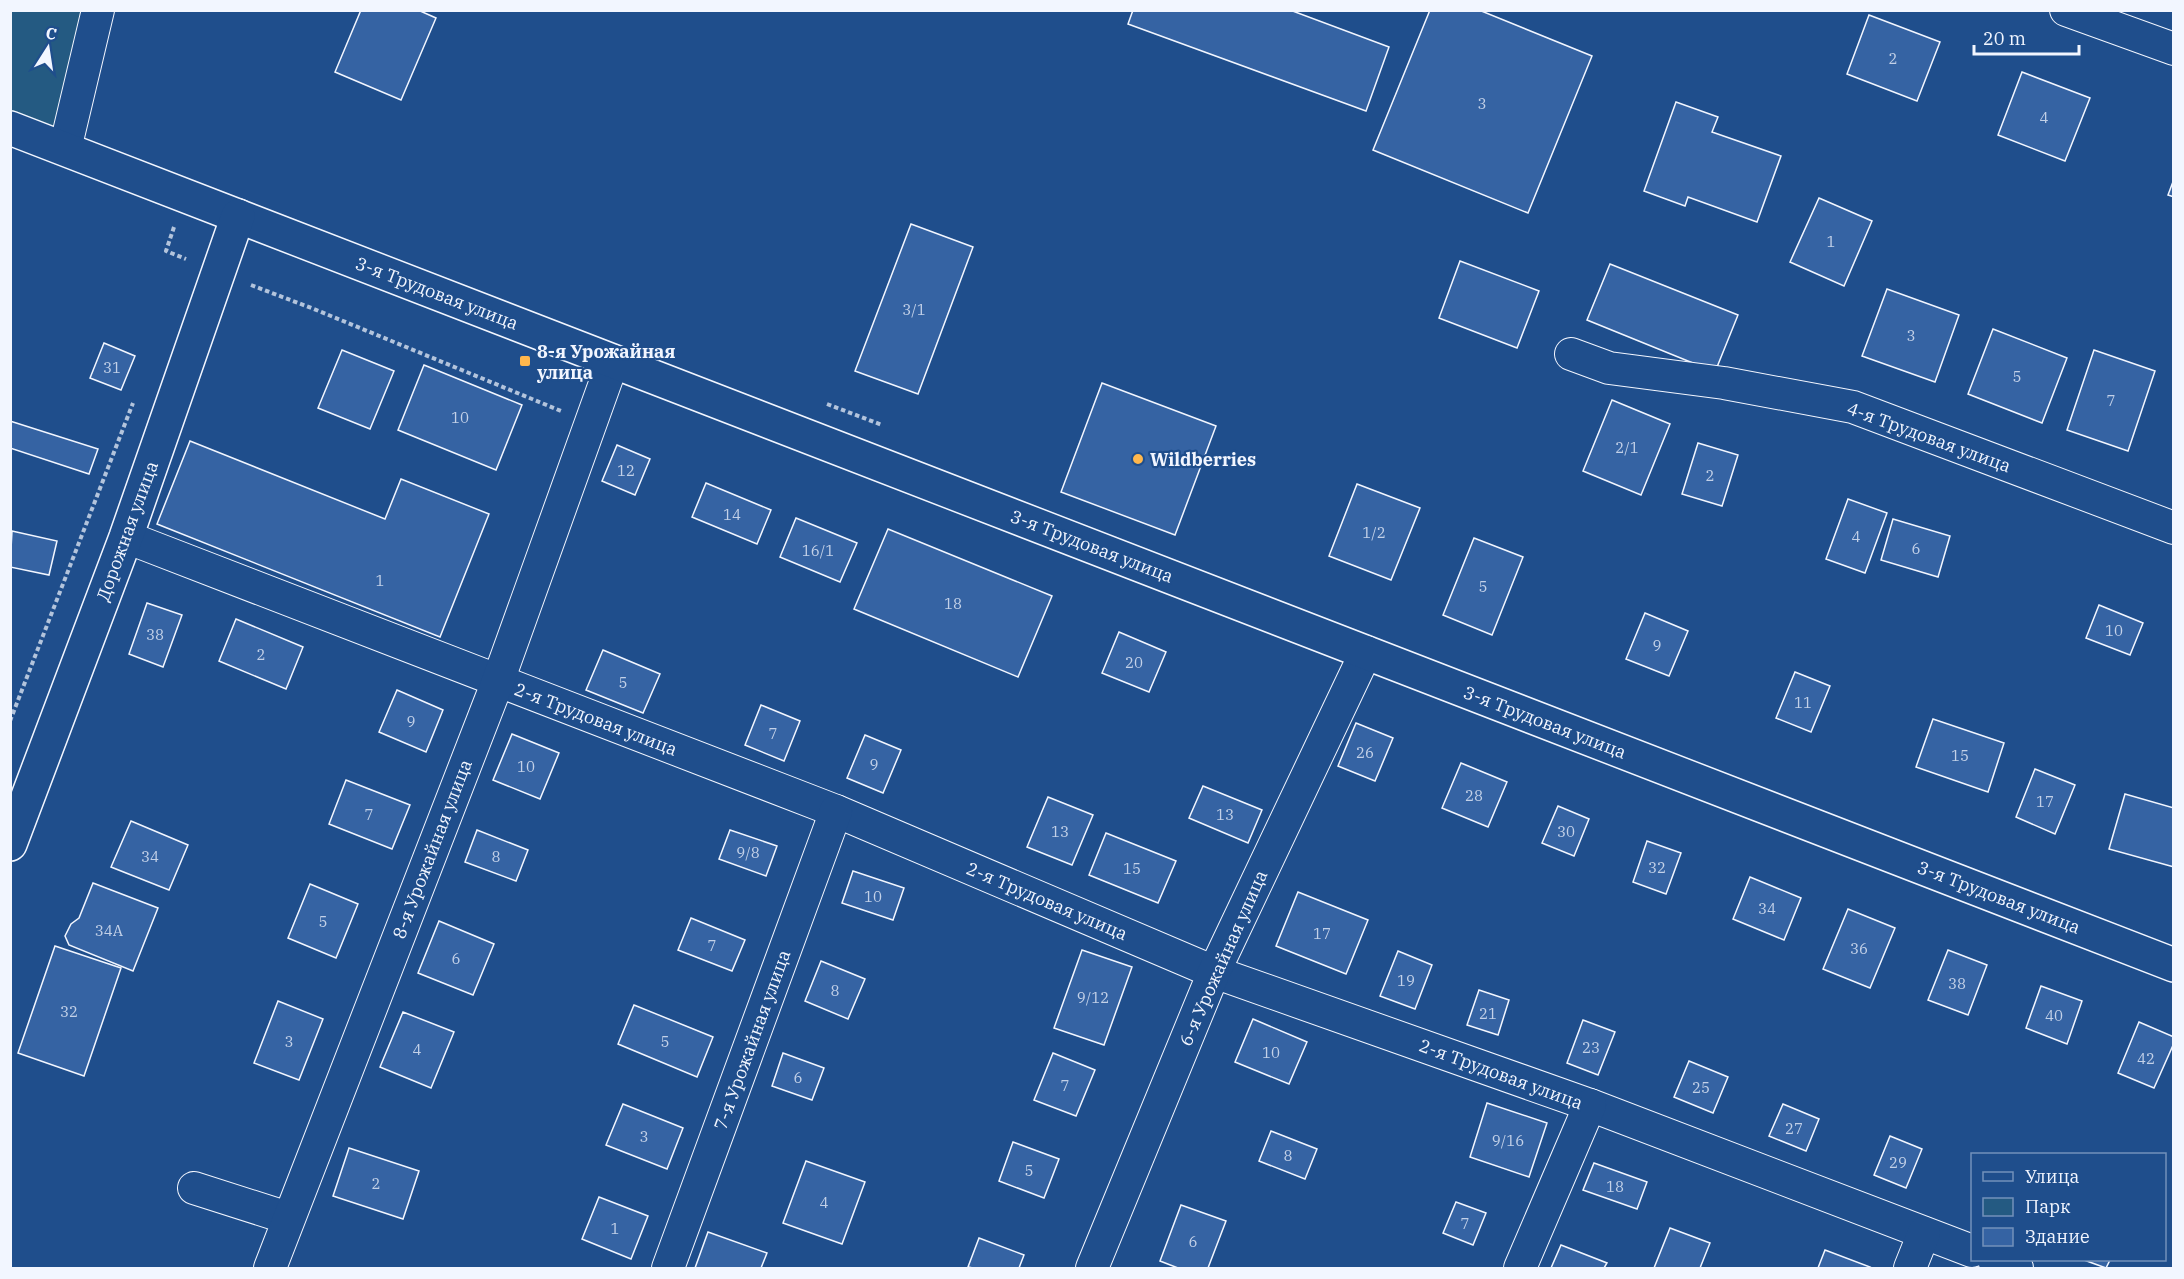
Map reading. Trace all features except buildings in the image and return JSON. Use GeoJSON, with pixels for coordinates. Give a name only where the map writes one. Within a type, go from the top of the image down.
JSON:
{"type":"FeatureCollection","features":[{"type":"Feature","properties":{"kind":"street"},"geometry":{"type":"LineString","coordinates":[[65,149],[98,10]]}},
{"type":"Feature","properties":{"kind":"street"},"geometry":{"type":"LineString","coordinates":[[2066,10],[2174,49]]}},
{"type":"Feature","properties":{"kind":"street","name":"3-я Трудовая улица"},"geometry":{"type":"LineString","coordinates":[[10,128],[2174,964]]}},
{"type":"Feature","properties":{"kind":"street","name":"Дорожная улица"},"geometry":{"type":"LineString","coordinates":[[10,844],[126,537],[238,216]]}},
{"type":"Feature","properties":{"kind":"street","name":"4-я Трудовая улица"},"geometry":{"type":"LineString","coordinates":[[1571,354],[1609,368],[1725,383],[1853,407],[2174,528]]}},
{"type":"Feature","properties":{"kind":"street","name":"8-я Урожайная улица"},"geometry":{"type":"LineString","coordinates":[[270,1269],[498,681],[613,361]]}},
{"type":"Feature","properties":{"kind":"street","name":"2-я Трудовая улица"},"geometry":{"type":"LineString","coordinates":[[126,537],[836,811],[1214,972],[1590,1106],[1971,1251]]}},
{"type":"Feature","properties":{"kind":"street","name":"6-я Урожайная улица"},"geometry":{"type":"LineString","coordinates":[[1092,1269],[1214,972],[1366,652]]}},
{"type":"Feature","properties":{"kind":"street","name":"7-я Урожайная улица"},"geometry":{"type":"LineString","coordinates":[[668,1269],[836,811]]}},
{"type":"Feature","properties":{"kind":"street"},"geometry":{"type":"LineString","coordinates":[[1520,1269],[1590,1106]]}},
{"type":"Feature","properties":{"kind":"street"},"geometry":{"type":"LineString","coordinates":[[194,1188],[288,1218]]}},
{"type":"Feature","properties":{"kind":"street"},"geometry":{"type":"LineString","coordinates":[[1910,1269],[1924,1233]]}},
{"type":"Feature","properties":{"kind":"street"},"geometry":{"type":"LineString","coordinates":[[1997,1261],[2017,1269]]}},
{"type":"Feature","properties":{"kind":"path"},"geometry":{"type":"LineString","coordinates":[[166,251],[325,313],[591,424]]}},
{"type":"Feature","properties":{"kind":"path"},"geometry":{"type":"LineString","coordinates":[[10,721],[133,403]]}},
{"type":"Feature","properties":{"kind":"green space"},"geometry":{"type":"Polygon","coordinates":[[[10,11],[98,11],[65,149],[11,128],[10,11]]]}},
{"type":"Feature","properties":{"kind":"place","name":"8-я Урожайная улица"},"geometry":{"type":"Point","coordinates":[525,361]}},
{"type":"Feature","properties":{"kind":"place","name":"Wildberries"},"geometry":{"type":"Point","coordinates":[1138,459]}}]}
